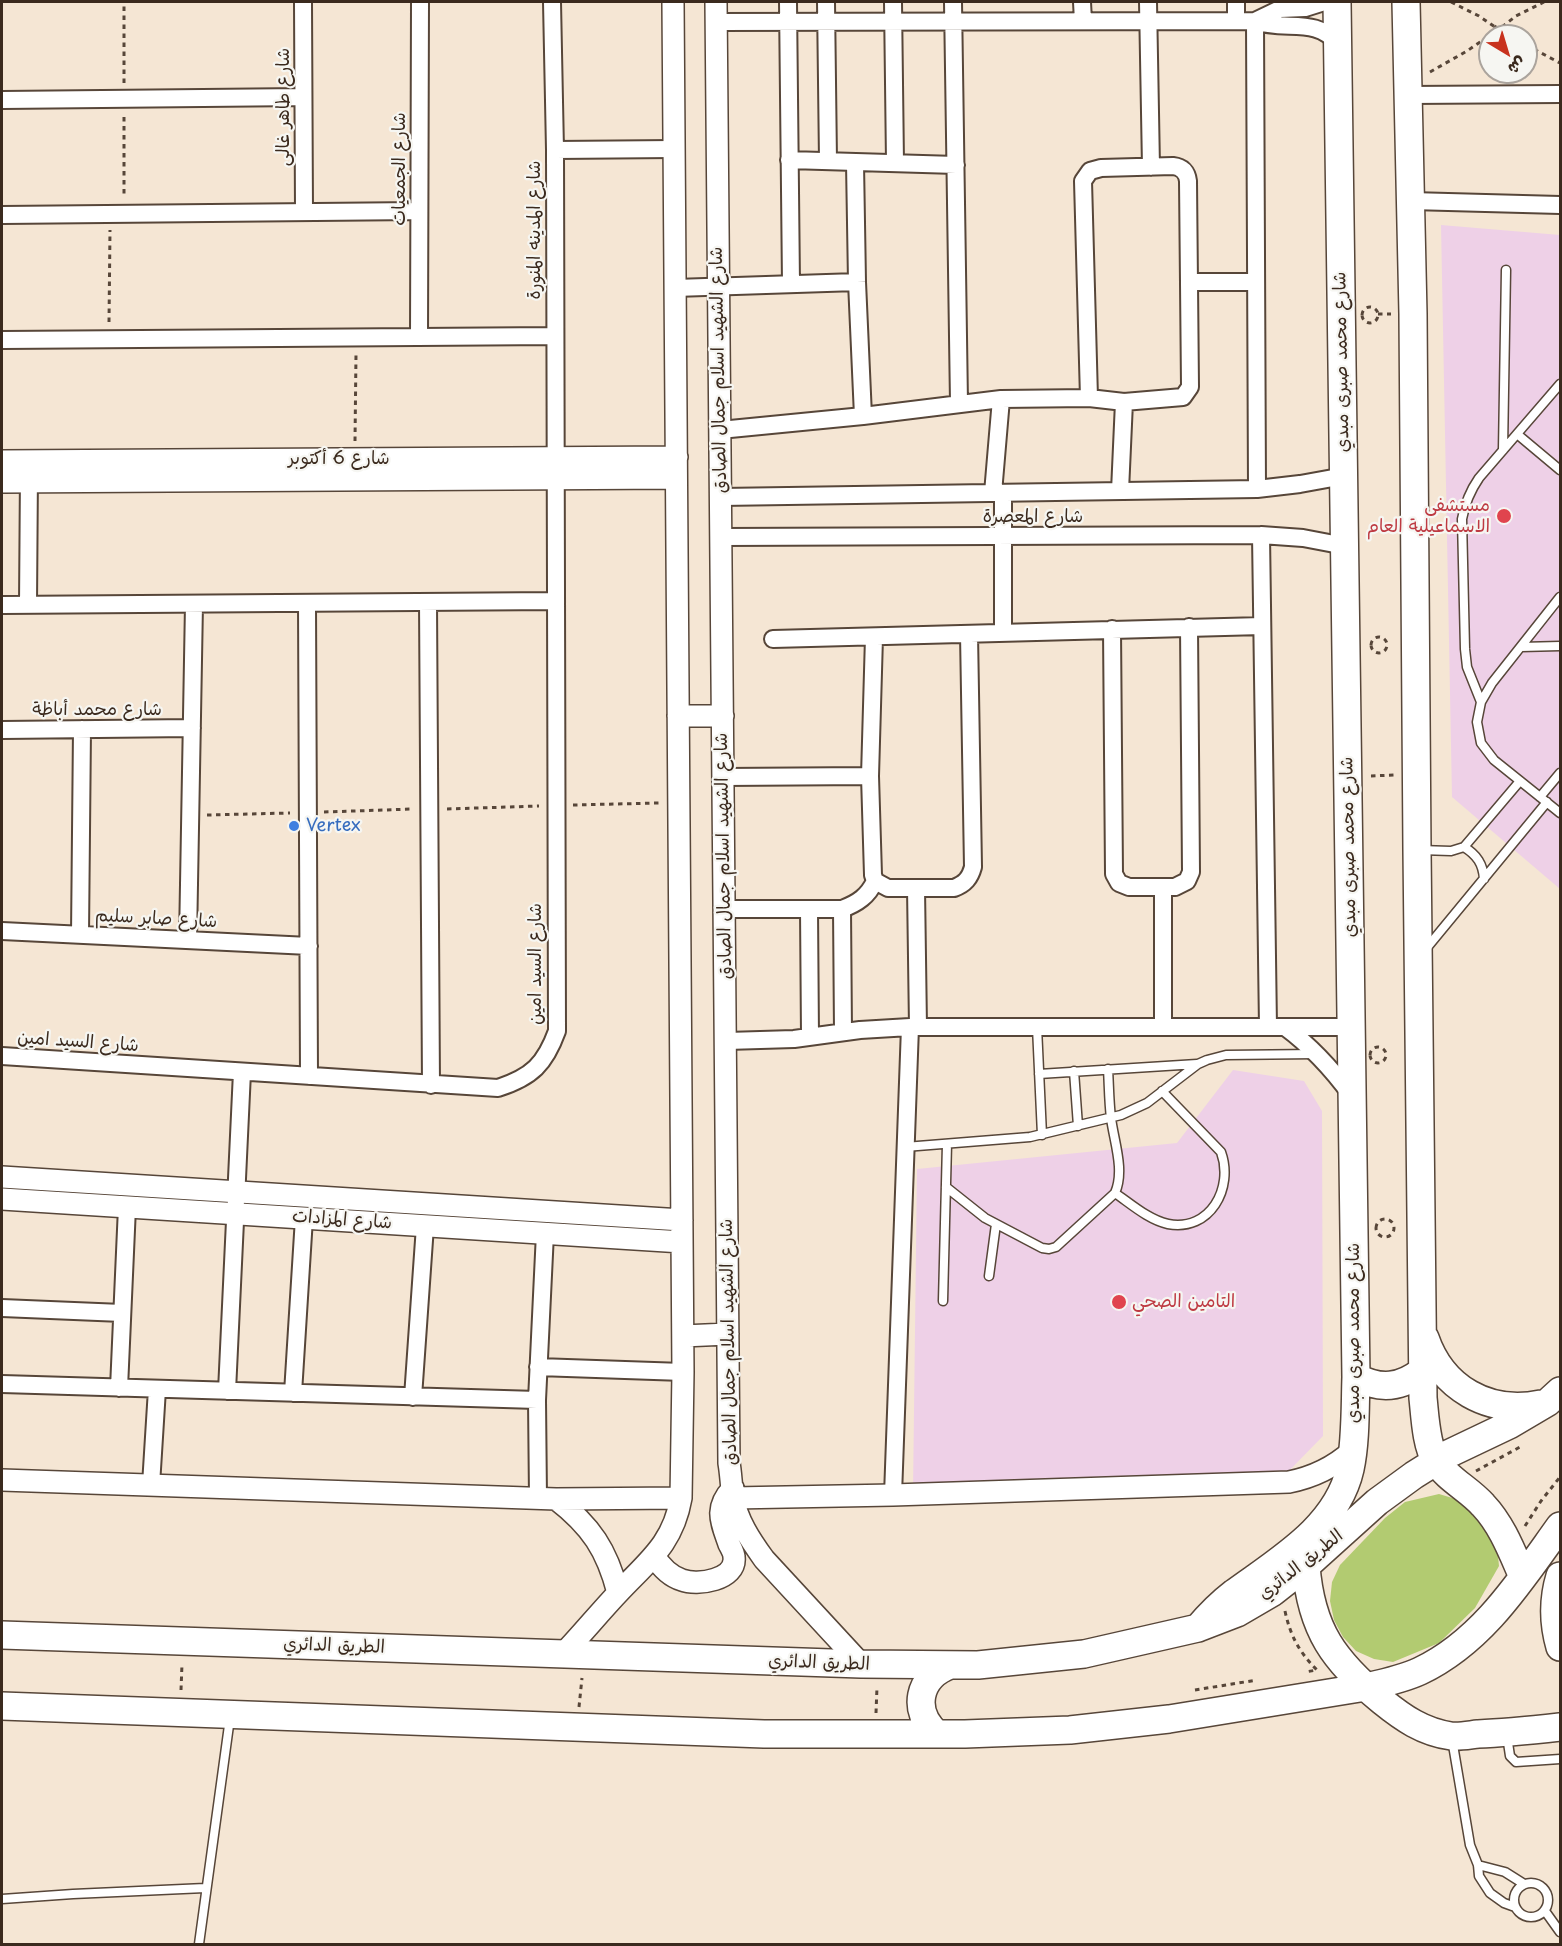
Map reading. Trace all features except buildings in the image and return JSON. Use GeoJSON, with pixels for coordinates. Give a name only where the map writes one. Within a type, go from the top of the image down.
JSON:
{"type":"FeatureCollection","features":[{"type":"Feature","properties":{"kind":"main road","name":"شارع محمد صبرى مبدي"},"geometry":{"type":"LineString","coordinates":[[1198,1628],[1220,1605],[1281,1559],[1325,1519],[1341,1495],[1351,1467],[1356,1377],[1337,2]]}},
{"type":"Feature","properties":{"kind":"main road"},"geometry":{"type":"LineString","coordinates":[[1406,2],[1411,201],[1422,1371],[1426,1423],[1435,1461],[1448,1476],[1472,1493],[1491,1514],[1506,1539],[1523,1577]]}},
{"type":"Feature","properties":{"kind":"main road"},"geometry":{"type":"LineString","coordinates":[[1423,1332],[1429,1351],[1440,1368],[1454,1383],[1470,1394],[1508,1407],[1528,1406],[1554,1396]]}},
{"type":"Feature","properties":{"kind":"main road"},"geometry":{"type":"LineString","coordinates":[[1356,1377],[1378,1386],[1390,1387],[1413,1379],[1422,1371]]}},
{"type":"Feature","properties":{"kind":"main road","name":"الطريق الدائري"},"geometry":{"type":"LineString","coordinates":[[2,1635],[869,1664],[978,1665],[1084,1654],[1198,1628],[1237,1613],[1273,1592],[1306,1566],[1377,1502],[1435,1461],[1509,1425],[1554,1396]]}},
{"type":"Feature","properties":{"kind":"main road"},"geometry":{"type":"LineString","coordinates":[[2,1706],[764,1734],[937,1734],[1070,1730],[1169,1719],[1366,1687],[1393,1681],[1419,1671],[1444,1658],[1487,1622],[1560,1526]]}},
{"type":"Feature","properties":{"kind":"main road"},"geometry":{"type":"LineString","coordinates":[[1306,1566],[1307,1586],[1312,1605],[1322,1633],[1338,1659],[1366,1687],[1401,1716],[1420,1728],[1451,1736],[1560,1727]]}},
{"type":"Feature","properties":{"kind":"main road"},"geometry":{"type":"LineString","coordinates":[[1560,1576],[1555,1600],[1555,1614],[1560,1647]]}},
{"type":"Feature","properties":{"kind":"main road"},"geometry":{"type":"LineString","coordinates":[[937,1734],[926,1723],[921,1708],[922,1694],[934,1673],[950,1665]]}},
{"type":"Feature","properties":{"kind":"street","name":"شارع طاهر غالى"},"geometry":{"type":"LineString","coordinates":[[303,2],[304,212]]}},
{"type":"Feature","properties":{"kind":"street","name":"شارع الجمعيات"},"geometry":{"type":"LineString","coordinates":[[419,337],[420,2]]}},
{"type":"Feature","properties":{"kind":"street","name":"شارع المدينه المنورة"},"geometry":{"type":"LineString","coordinates":[[552,2],[556,468]]}},
{"type":"Feature","properties":{"kind":"street"},"geometry":{"type":"LineString","coordinates":[[572,1654],[618,1593],[654,1556],[669,1535],[678,1518],[681,1498],[683,1336],[673,2]]}},
{"type":"Feature","properties":{"kind":"street"},"geometry":{"type":"LineString","coordinates":[[788,2],[791,284]]}},
{"type":"Feature","properties":{"kind":"street"},"geometry":{"type":"LineString","coordinates":[[826,2],[828,161]]}},
{"type":"Feature","properties":{"kind":"street"},"geometry":{"type":"LineString","coordinates":[[893,2],[895,163]]}},
{"type":"Feature","properties":{"kind":"street"},"geometry":{"type":"LineString","coordinates":[[953,2],[959,403]]}},
{"type":"Feature","properties":{"kind":"street"},"geometry":{"type":"LineString","coordinates":[[1082,2],[1083,21]]}},
{"type":"Feature","properties":{"kind":"street"},"geometry":{"type":"LineString","coordinates":[[1148,2],[1151,167]]}},
{"type":"Feature","properties":{"kind":"street"},"geometry":{"type":"LineString","coordinates":[[1236,2],[1236,21]]}},
{"type":"Feature","properties":{"kind":"street"},"geometry":{"type":"LineString","coordinates":[[1255,21],[1280,9],[1305,8],[1324,2]]}},
{"type":"Feature","properties":{"kind":"street"},"geometry":{"type":"LineString","coordinates":[[716,12],[788,22],[1255,21],[1275,27],[1319,28],[1338,44]]}},
{"type":"Feature","properties":{"kind":"street","name":"شارع الشهيد اسلام جمال الصادق"},"geometry":{"type":"LineString","coordinates":[[716,12],[727,1041],[728,1438],[733,1493],[745,1530],[764,1559],[869,1664]]}},
{"type":"Feature","properties":{"kind":"street"},"geometry":{"type":"LineString","coordinates":[[1255,21],[1257,489]]}},
{"type":"Feature","properties":{"kind":"street"},"geometry":{"type":"LineString","coordinates":[[1409,89],[1560,94]]}},
{"type":"Feature","properties":{"kind":"street"},"geometry":{"type":"LineString","coordinates":[[2,100],[303,96]]}},
{"type":"Feature","properties":{"kind":"street"},"geometry":{"type":"LineString","coordinates":[[555,150],[674,149]]}},
{"type":"Feature","properties":{"kind":"street"},"geometry":{"type":"LineString","coordinates":[[789,160],[956,165]]}},
{"type":"Feature","properties":{"kind":"street"},"geometry":{"type":"LineString","coordinates":[[855,163],[863,416]]}},
{"type":"Feature","properties":{"kind":"street"},"geometry":{"type":"LineString","coordinates":[[720,430],[1001,399],[1089,398],[1124,402],[1184,397],[1189,391],[1188,176],[1178,167],[1095,169],[1090,171],[1083,181],[1089,398]]}},
{"type":"Feature","properties":{"kind":"street"},"geometry":{"type":"LineString","coordinates":[[1411,201],[1560,205]]}},
{"type":"Feature","properties":{"kind":"street"},"geometry":{"type":"LineString","coordinates":[[2,215],[420,211]]}},
{"type":"Feature","properties":{"kind":"street"},"geometry":{"type":"LineString","coordinates":[[675,288],[857,282]]}},
{"type":"Feature","properties":{"kind":"street"},"geometry":{"type":"LineString","coordinates":[[1189,282],[1256,282]]}},
{"type":"Feature","properties":{"kind":"street"},"geometry":{"type":"LineString","coordinates":[[2,340],[555,336]]}},
{"type":"Feature","properties":{"kind":"street"},"geometry":{"type":"LineString","coordinates":[[1001,399],[998,493],[1003,536],[1002,633]]}},
{"type":"Feature","properties":{"kind":"street"},"geometry":{"type":"LineString","coordinates":[[1120,491],[1124,402]]}},
{"type":"Feature","properties":{"kind":"street","name":"شارع 6 أكتوبر"},"geometry":{"type":"LineString","coordinates":[[2,461],[355,459],[556,468]]}},
{"type":"Feature","properties":{"kind":"street"},"geometry":{"type":"LineString","coordinates":[[28,605],[29,461]]}},
{"type":"Feature","properties":{"kind":"street","name":"شارع 6 أكتوبر"},"geometry":{"type":"LineString","coordinates":[[2,482],[676,467]]}},
{"type":"Feature","properties":{"kind":"street","name":"شارع السيد امين"},"geometry":{"type":"LineString","coordinates":[[2,1056],[498,1088],[519,1081],[536,1069],[550,1051],[557,1031],[556,468]]}},
{"type":"Feature","properties":{"kind":"street","name":"شارع المعصرة"},"geometry":{"type":"LineString","coordinates":[[721,497],[1257,489],[1344,476]]}},
{"type":"Feature","properties":{"kind":"street"},"geometry":{"type":"LineString","coordinates":[[1261,535],[1268,1027]]}},
{"type":"Feature","properties":{"kind":"street","name":"شارع المعصرة"},"geometry":{"type":"LineString","coordinates":[[721,537],[1261,535],[1303,538],[1345,546]]}},
{"type":"Feature","properties":{"kind":"street"},"geometry":{"type":"LineString","coordinates":[[2,605],[556,601]]}},
{"type":"Feature","properties":{"kind":"street"},"geometry":{"type":"LineString","coordinates":[[428,602],[431,1085]]}},
{"type":"Feature","properties":{"kind":"street"},"geometry":{"type":"LineString","coordinates":[[307,603],[309,1076]]}},
{"type":"Feature","properties":{"kind":"street"},"geometry":{"type":"LineString","coordinates":[[188,940],[194,604]]}},
{"type":"Feature","properties":{"kind":"street"},"geometry":{"type":"LineString","coordinates":[[773,639],[1262,626]]}},
{"type":"Feature","properties":{"kind":"street"},"geometry":{"type":"LineString","coordinates":[[1112,629],[1115,879],[1123,886],[1175,887],[1184,884],[1191,872],[1189,627]]}},
{"type":"Feature","properties":{"kind":"street"},"geometry":{"type":"LineString","coordinates":[[875,881],[888,888],[954,888],[967,880],[973,867],[969,634]]}},
{"type":"Feature","properties":{"kind":"street"},"geometry":{"type":"LineString","coordinates":[[724,909],[842,909],[863,899],[870,891],[875,881],[872,868],[870,776],[874,637]]}},
{"type":"Feature","properties":{"kind":"street"},"geometry":{"type":"LineString","coordinates":[[678,716],[723,716]]}},
{"type":"Feature","properties":{"kind":"street","name":"شارع محمد أباظة"},"geometry":{"type":"LineString","coordinates":[[2,730],[192,728]]}},
{"type":"Feature","properties":{"kind":"street"},"geometry":{"type":"LineString","coordinates":[[80,935],[82,729]]}},
{"type":"Feature","properties":{"kind":"street"},"geometry":{"type":"LineString","coordinates":[[723,777],[870,776]]}},
{"type":"Feature","properties":{"kind":"street"},"geometry":{"type":"LineString","coordinates":[[1162,887],[1162,1027]]}},
{"type":"Feature","properties":{"kind":"street"},"geometry":{"type":"LineString","coordinates":[[893,1495],[905,1147],[914,1027],[916,888]]}},
{"type":"Feature","properties":{"kind":"street"},"geometry":{"type":"LineString","coordinates":[[842,909],[843,1032]]}},
{"type":"Feature","properties":{"kind":"street"},"geometry":{"type":"LineString","coordinates":[[809,910],[810,1037]]}},
{"type":"Feature","properties":{"kind":"street","name":"شارع صابر سليم"},"geometry":{"type":"LineString","coordinates":[[2,931],[309,946]]}},
{"type":"Feature","properties":{"kind":"street"},"geometry":{"type":"LineString","coordinates":[[727,1041],[810,1037],[843,1032],[914,1027],[1351,1027]]}},
{"type":"Feature","properties":{"kind":"street"},"geometry":{"type":"LineString","coordinates":[[1285,1027],[1318,1054],[1351,1096]]}},
{"type":"Feature","properties":{"kind":"street"},"geometry":{"type":"LineString","coordinates":[[227,1391],[242,1072]]}},
{"type":"Feature","properties":{"kind":"street","name":"شارع المزادات"},"geometry":{"type":"LineString","coordinates":[[2,1177],[682,1220]]}},
{"type":"Feature","properties":{"kind":"street","name":"شارع المزادات"},"geometry":{"type":"LineString","coordinates":[[2,1199],[682,1242]]}},
{"type":"Feature","properties":{"kind":"street"},"geometry":{"type":"LineString","coordinates":[[119,1388],[127,1207]]}},
{"type":"Feature","properties":{"kind":"street"},"geometry":{"type":"LineString","coordinates":[[293,1393],[304,1218]]}},
{"type":"Feature","properties":{"kind":"street"},"geometry":{"type":"LineString","coordinates":[[413,1396],[425,1226]]}},
{"type":"Feature","properties":{"kind":"street"},"geometry":{"type":"LineString","coordinates":[[545,1233],[537,1400],[547,1498]]}},
{"type":"Feature","properties":{"kind":"street"},"geometry":{"type":"LineString","coordinates":[[2,1308],[122,1313]]}},
{"type":"Feature","properties":{"kind":"street"},"geometry":{"type":"LineString","coordinates":[[683,1336],[728,1334]]}},
{"type":"Feature","properties":{"kind":"street"},"geometry":{"type":"LineString","coordinates":[[538,1367],[683,1372]]}},
{"type":"Feature","properties":{"kind":"street"},"geometry":{"type":"LineString","coordinates":[[2,1384],[537,1400]]}},
{"type":"Feature","properties":{"kind":"street"},"geometry":{"type":"LineString","coordinates":[[151,1485],[157,1389]]}},
{"type":"Feature","properties":{"kind":"street"},"geometry":{"type":"LineString","coordinates":[[654,1556],[659,1564],[673,1576],[690,1582],[710,1581],[728,1571],[734,1563],[734,1557],[720,1513],[722,1503],[733,1493],[893,1495],[1289,1482],[1317,1474],[1342,1460],[1352,1451]]}},
{"type":"Feature","properties":{"kind":"street"},"geometry":{"type":"LineString","coordinates":[[2,1480],[547,1498],[681,1498]]}},
{"type":"Feature","properties":{"kind":"street"},"geometry":{"type":"LineString","coordinates":[[547,1498],[574,1513],[590,1530],[603,1549],[618,1593]]}},
{"type":"Feature","properties":{"kind":"lane"},"geometry":{"type":"LineString","coordinates":[[1503,450],[1506,270]]}},
{"type":"Feature","properties":{"kind":"lane"},"geometry":{"type":"LineString","coordinates":[[1481,702],[1467,667],[1465,649],[1462,519],[1465,504],[1471,490],[1560,384]]}},
{"type":"Feature","properties":{"kind":"lane"},"geometry":{"type":"LineString","coordinates":[[1517,434],[1560,470]]}},
{"type":"Feature","properties":{"kind":"lane"},"geometry":{"type":"LineString","coordinates":[[1560,597],[1492,683],[1481,702],[1478,722],[1481,743],[1494,760],[1560,813]]}},
{"type":"Feature","properties":{"kind":"lane"},"geometry":{"type":"LineString","coordinates":[[1521,646],[1560,646]]}},
{"type":"Feature","properties":{"kind":"lane"},"geometry":{"type":"LineString","coordinates":[[1418,958],[1484,879],[1544,799],[1560,772]]}},
{"type":"Feature","properties":{"kind":"lane"},"geometry":{"type":"LineString","coordinates":[[1417,850],[1451,850],[1464,847],[1520,781]]}},
{"type":"Feature","properties":{"kind":"lane"},"geometry":{"type":"LineString","coordinates":[[1464,847],[1477,857],[1484,871],[1484,879]]}},
{"type":"Feature","properties":{"kind":"lane"},"geometry":{"type":"LineString","coordinates":[[1037,1026],[1042,1135]]}},
{"type":"Feature","properties":{"kind":"lane"},"geometry":{"type":"LineString","coordinates":[[905,1147],[1042,1135],[1111,1118],[1139,1108],[1198,1064],[1226,1055],[1318,1054]]}},
{"type":"Feature","properties":{"kind":"lane"},"geometry":{"type":"LineString","coordinates":[[1039,1074],[1198,1064]]}},
{"type":"Feature","properties":{"kind":"lane"},"geometry":{"type":"LineString","coordinates":[[946,1187],[996,1224],[1042,1248],[1056,1247],[1115,1193],[1119,1183],[1108,1070]]}},
{"type":"Feature","properties":{"kind":"lane"},"geometry":{"type":"LineString","coordinates":[[1074,1071],[1078,1126]]}},
{"type":"Feature","properties":{"kind":"lane"},"geometry":{"type":"LineString","coordinates":[[1115,1193],[1157,1220],[1169,1224],[1182,1224],[1205,1215],[1216,1204],[1223,1191],[1225,1164],[1221,1152],[1162,1091]]}},
{"type":"Feature","properties":{"kind":"lane"},"geometry":{"type":"LineString","coordinates":[[943,1301],[947,1144]]}},
{"type":"Feature","properties":{"kind":"lane"},"geometry":{"type":"LineString","coordinates":[[989,1276],[996,1224]]}},
{"type":"Feature","properties":{"kind":"lane"},"geometry":{"type":"LineString","coordinates":[[199,1944],[230,1715]]}},
{"type":"Feature","properties":{"kind":"lane"},"geometry":{"type":"LineString","coordinates":[[1506,1733],[1510,1756],[1516,1762],[1560,1759]]}},
{"type":"Feature","properties":{"kind":"lane"},"geometry":{"type":"LineString","coordinates":[[1451,1736],[1470,1845],[1478,1865],[1479,1876],[1483,1885],[1497,1899],[1515,1907]]}},
{"type":"Feature","properties":{"kind":"lane"},"geometry":{"type":"LineString","coordinates":[[1478,1865],[1505,1872],[1524,1884]]}},
{"type":"Feature","properties":{"kind":"lane"},"geometry":{"type":"LineString","coordinates":[[1533,1883],[1541,1886],[1547,1893],[1549,1902],[1545,1911],[1538,1917],[1529,1918],[1520,1915],[1515,1907],[1513,1899],[1516,1890],[1524,1884],[1533,1883]]}},
{"type":"Feature","properties":{"kind":"lane"},"geometry":{"type":"LineString","coordinates":[[2,1899],[206,1888]]}},
{"type":"Feature","properties":{"kind":"lane"},"geometry":{"type":"LineString","coordinates":[[1545,1911],[1560,1932]]}},
{"type":"Feature","properties":{"kind":"path"},"geometry":{"type":"LineString","coordinates":[[1451,2],[1479,16],[1489,24]]}},
{"type":"Feature","properties":{"kind":"path"},"geometry":{"type":"LineString","coordinates":[[1506,24],[1516,16],[1544,2]]}},
{"type":"Feature","properties":{"kind":"path"},"geometry":{"type":"LineString","coordinates":[[1409,89],[1478,42]]}},
{"type":"Feature","properties":{"kind":"path"},"geometry":{"type":"LineString","coordinates":[[1538,51],[1560,63]]}},
{"type":"Feature","properties":{"kind":"path"},"geometry":{"type":"LineString","coordinates":[[109,339],[110,214]]}},
{"type":"Feature","properties":{"kind":"path"},"geometry":{"type":"LineString","coordinates":[[1365,307],[1374,307],[1378,318],[1371,323],[1364,321],[1361,315],[1362,310],[1365,307]]}},
{"type":"Feature","properties":{"kind":"path"},"geometry":{"type":"LineString","coordinates":[[355,459],[356,337]]}},
{"type":"Feature","properties":{"kind":"path"},"geometry":{"type":"LineString","coordinates":[[1383,637],[1387,648],[1384,652],[1377,654],[1371,649],[1371,641],[1374,638],[1383,637]]}},
{"type":"Feature","properties":{"kind":"path"},"geometry":{"type":"LineString","coordinates":[[1348,777],[1417,774]]}},
{"type":"Feature","properties":{"kind":"path"},"geometry":{"type":"LineString","coordinates":[[1382,1047],[1385,1050],[1386,1059],[1380,1063],[1372,1062],[1370,1051],[1373,1048],[1382,1047]]}},
{"type":"Feature","properties":{"kind":"path"},"geometry":{"type":"LineString","coordinates":[[1381,1220],[1389,1220],[1393,1223],[1393,1231],[1387,1236],[1380,1235],[1377,1232],[1378,1224],[1381,1220]]}},
{"type":"Feature","properties":{"kind":"path"},"geometry":{"type":"LineString","coordinates":[[1476,1476],[1476,1470],[1524,1444]]}},
{"type":"Feature","properties":{"kind":"path"},"geometry":{"type":"LineString","coordinates":[[1520,1522],[1523,1528],[1560,1477]]}},
{"type":"Feature","properties":{"kind":"path"},"geometry":{"type":"LineString","coordinates":[[180,1713],[184,1641]]}},
{"type":"Feature","properties":{"kind":"path"},"geometry":{"type":"LineString","coordinates":[[572,1654],[582,1671],[577,1727]]}},
{"type":"Feature","properties":{"kind":"path"},"geometry":{"type":"LineString","coordinates":[[869,1664],[876,1692],[873,1734]]}},
{"type":"Feature","properties":{"kind":"shaded area","name":"مستشفى الاسماعيلية العام"},"geometry":{"type":"Polygon","coordinates":[[[1441,225],[1560,235],[1560,889],[1452,797],[1441,225]]]}},
{"type":"Feature","properties":{"kind":"shaded area","name":"التامين الصحي"},"geometry":{"type":"Polygon","coordinates":[[[1233,1070],[1304,1081],[1322,1111],[1323,1436],[1281,1479],[913,1492],[917,1169],[1177,1143],[1233,1070]]]}},
{"type":"Feature","properties":{"kind":"green space"},"geometry":{"type":"Polygon","coordinates":[[[1439,1494],[1459,1500],[1476,1511],[1497,1546],[1499,1566],[1475,1608],[1439,1643],[1393,1662],[1374,1659],[1356,1651],[1343,1637],[1334,1620],[1330,1601],[1332,1582],[1340,1565],[1385,1518],[1405,1502],[1439,1494]]]}},
{"type":"Feature","properties":{"kind":"place","name":"مستشفى الاسماعيلية العام"},"geometry":{"type":"Point","coordinates":[1504,516]}},
{"type":"Feature","properties":{"kind":"place","name":"Vertex"},"geometry":{"type":"Point","coordinates":[294,826]}},
{"type":"Feature","properties":{"kind":"place","name":"التامين الصحي"},"geometry":{"type":"Point","coordinates":[1119,1302]}}]}
